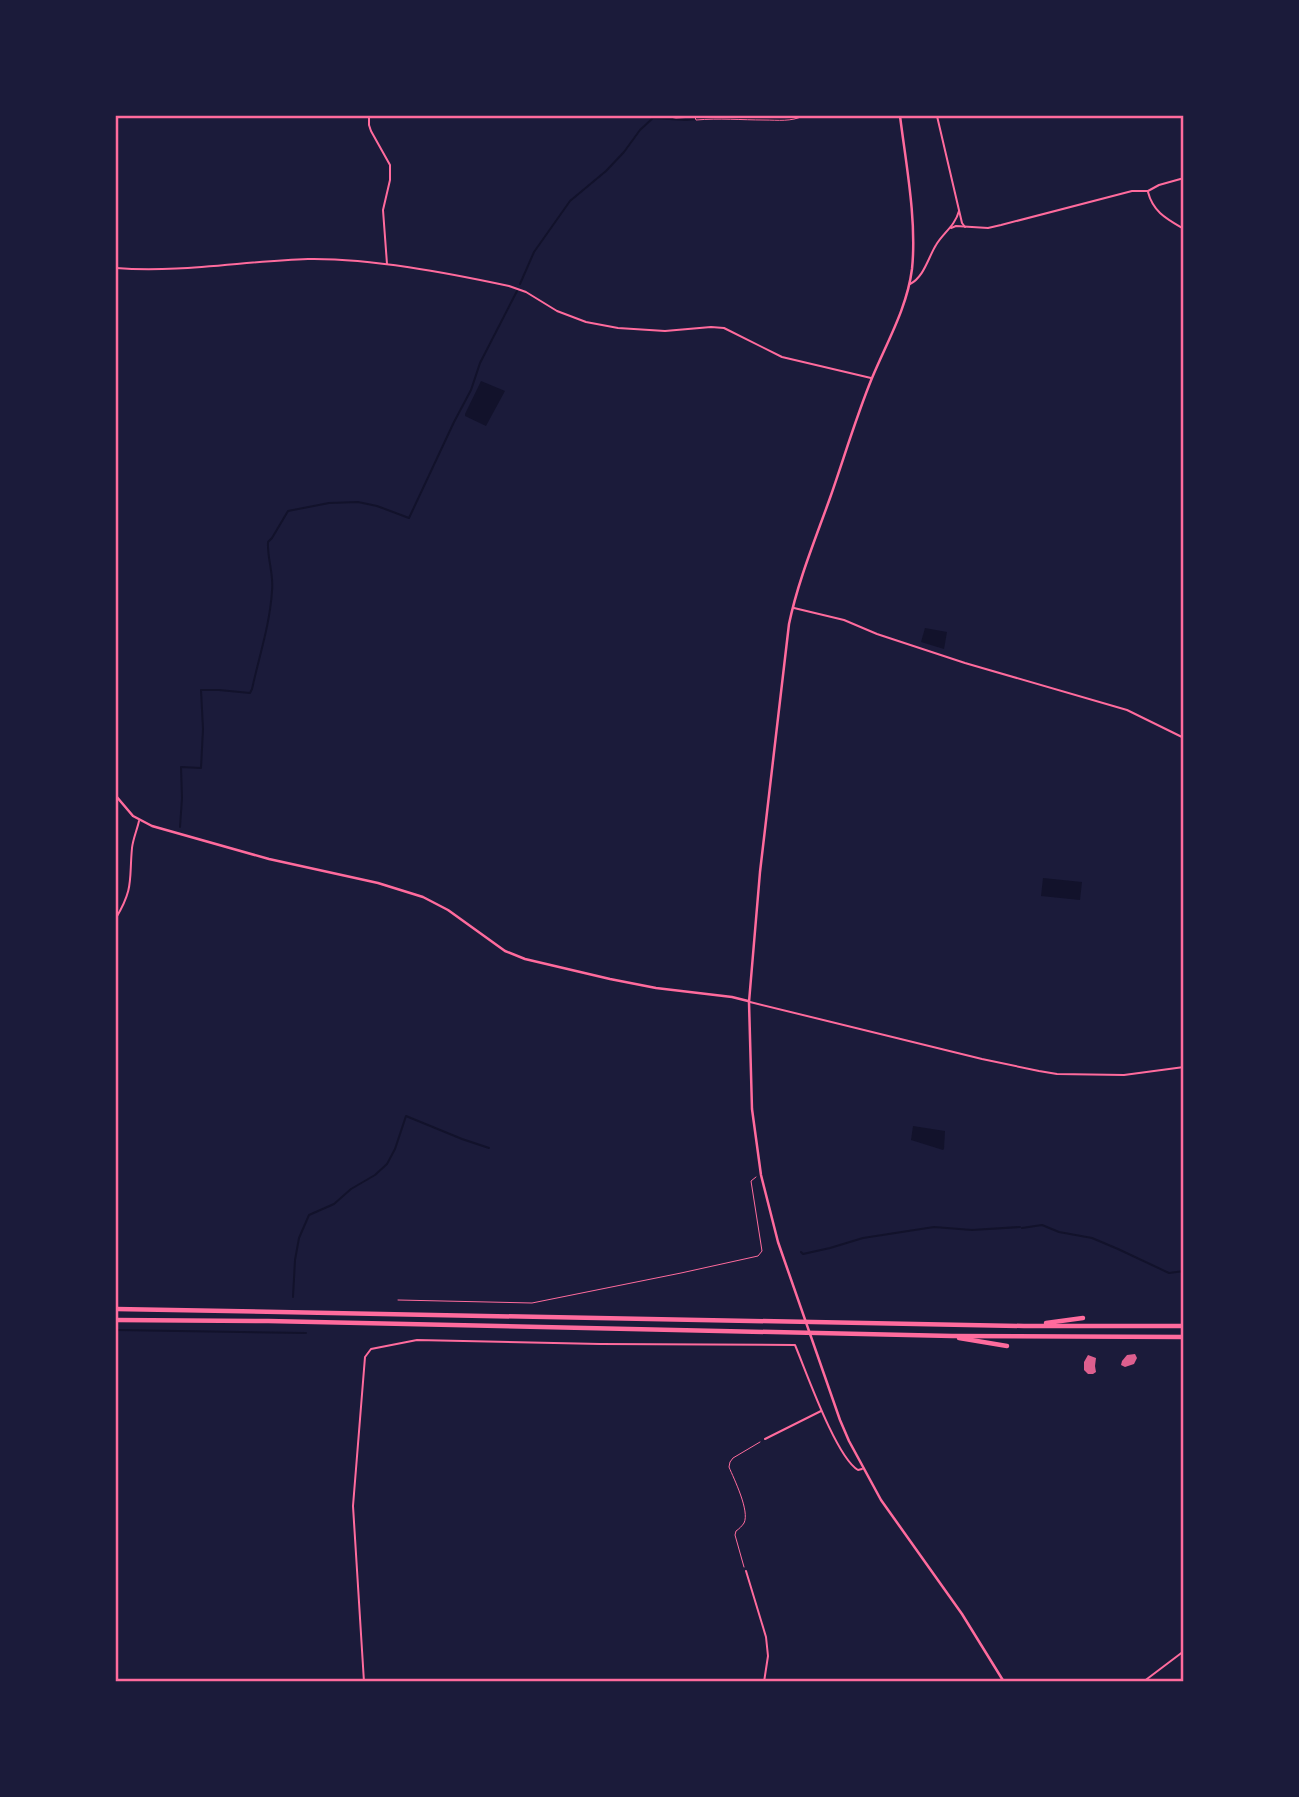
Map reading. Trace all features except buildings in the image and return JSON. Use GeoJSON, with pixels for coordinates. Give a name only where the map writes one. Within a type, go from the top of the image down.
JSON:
{"type":"FeatureCollection","features":[{"type":"Feature","properties":{"kind":"highway"},"geometry":{"type":"LineString","coordinates":[[116,1309],[1024,1326],[1184,1326]]}},
{"type":"Feature","properties":{"kind":"highway"},"geometry":{"type":"LineString","coordinates":[[1024,1326],[1083,1318]]}},
{"type":"Feature","properties":{"kind":"highway"},"geometry":{"type":"LineString","coordinates":[[116,1320],[281,1321],[951,1336],[1184,1337]]}},
{"type":"Feature","properties":{"kind":"highway"},"geometry":{"type":"LineString","coordinates":[[951,1336],[1007,1346]]}},
{"type":"Feature","properties":{"kind":"street"},"geometry":{"type":"LineString","coordinates":[[369,116],[371,131],[390,165],[390,180],[383,210],[387,265]]}},
{"type":"Feature","properties":{"kind":"street"},"geometry":{"type":"LineString","coordinates":[[900,116],[912,221],[913,251],[909,284],[893,334],[872,378],[792,607],[789,624],[760,872],[749,1002],[752,1109],[761,1175],[778,1242],[840,1420],[881,1500],[962,1614],[1004,1682]]}},
{"type":"Feature","properties":{"kind":"street"},"geometry":{"type":"LineString","coordinates":[[937,116],[965,228]]}},
{"type":"Feature","properties":{"kind":"street"},"geometry":{"type":"LineString","coordinates":[[951,228],[1001,225],[1137,190],[1148,191],[1184,178]]}},
{"type":"Feature","properties":{"kind":"street"},"geometry":{"type":"LineString","coordinates":[[1148,191],[1159,213],[1184,229]]}},
{"type":"Feature","properties":{"kind":"street"},"geometry":{"type":"LineString","coordinates":[[909,284],[916,280],[936,244],[951,228],[959,211]]}},
{"type":"Feature","properties":{"kind":"street"},"geometry":{"type":"LineString","coordinates":[[116,268],[178,269],[319,259],[387,265],[509,286],[526,292],[568,316],[607,326],[665,331],[724,328],[782,357],[872,378]]}},
{"type":"Feature","properties":{"kind":"street"},"geometry":{"type":"LineString","coordinates":[[792,607],[844,620],[877,634],[965,663],[1127,710],[1184,738]]}},
{"type":"Feature","properties":{"kind":"street"},"geometry":{"type":"LineString","coordinates":[[116,796],[127,810],[152,826],[269,859],[378,883],[423,897],[448,910],[505,951],[524,959],[656,988],[732,997],[1038,1072],[1124,1075],[1184,1067]]}},
{"type":"Feature","properties":{"kind":"street"},"geometry":{"type":"LineString","coordinates":[[116,918],[129,892],[132,850],[140,820]]}},
{"type":"Feature","properties":{"kind":"street"},"geometry":{"type":"LineString","coordinates":[[364,1682],[354,1506],[365,1357],[371,1349],[417,1340],[795,1345],[821,1410],[853,1466],[863,1468]]}},
{"type":"Feature","properties":{"kind":"street"},"geometry":{"type":"LineString","coordinates":[[765,1439],[821,1410]]}},
{"type":"Feature","properties":{"kind":"street"},"geometry":{"type":"LineString","coordinates":[[746,1572],[766,1637],[768,1656],[764,1682]]}},
{"type":"Feature","properties":{"kind":"street"},"geometry":{"type":"LineString","coordinates":[[1143,1682],[1184,1651]]}},
{"type":"Feature","properties":{"kind":"path"},"geometry":{"type":"LineString","coordinates":[[662,116],[785,121],[803,116]]}},
{"type":"Feature","properties":{"kind":"path"},"geometry":{"type":"LineString","coordinates":[[398,1300],[531,1303],[758,1255],[762,1251],[755,1198],[750,1184],[752,1179],[761,1175]]}},
{"type":"Feature","properties":{"kind":"path"},"geometry":{"type":"LineString","coordinates":[[746,1572],[735,1535],[746,1518],[729,1466],[733,1458],[765,1439]]}},
{"type":"Feature","properties":{"kind":"shaded area"},"geometry":{"type":"Polygon","coordinates":[[[481,381],[505,391],[486,426],[465,416],[481,381]]]}},
{"type":"Feature","properties":{"kind":"shaded area"},"geometry":{"type":"Polygon","coordinates":[[[925,628],[947,632],[944,649],[921,642],[925,628]]]}},
{"type":"Feature","properties":{"kind":"shaded area"},"geometry":{"type":"Polygon","coordinates":[[[1043,878],[1082,882],[1080,900],[1041,896],[1043,878]]]}},
{"type":"Feature","properties":{"kind":"shaded area"},"geometry":{"type":"Polygon","coordinates":[[[913,1126],[945,1131],[944,1149],[911,1140],[913,1126]]]}},
{"type":"Feature","properties":{"kind":"waterway"},"geometry":{"type":"LineString","coordinates":[[520,284],[534,252],[570,201],[606,171],[653,118],[786,120],[800,116]]}},
{"type":"Feature","properties":{"kind":"waterway"},"geometry":{"type":"LineString","coordinates":[[180,827],[181,767],[201,768],[201,690],[250,693],[252,689],[271,603],[272,578],[268,542],[288,511],[329,503],[358,502],[409,518],[471,390],[480,363],[517,291]]}},
{"type":"Feature","properties":{"kind":"waterway"},"geometry":{"type":"LineString","coordinates":[[293,1297],[299,1238],[309,1215],[334,1204],[387,1164],[406,1116],[489,1148]]}},
{"type":"Feature","properties":{"kind":"waterway"},"geometry":{"type":"LineString","coordinates":[[1022,1228],[1042,1225],[1059,1232],[1092,1238],[1169,1273],[1184,1271]]}},
{"type":"Feature","properties":{"kind":"waterway"},"geometry":{"type":"LineString","coordinates":[[801,1252],[803,1254],[863,1238],[934,1227],[972,1230],[1020,1227]]}},
{"type":"Feature","properties":{"kind":"waterway"},"geometry":{"type":"LineString","coordinates":[[116,1330],[306,1333]]}}]}
